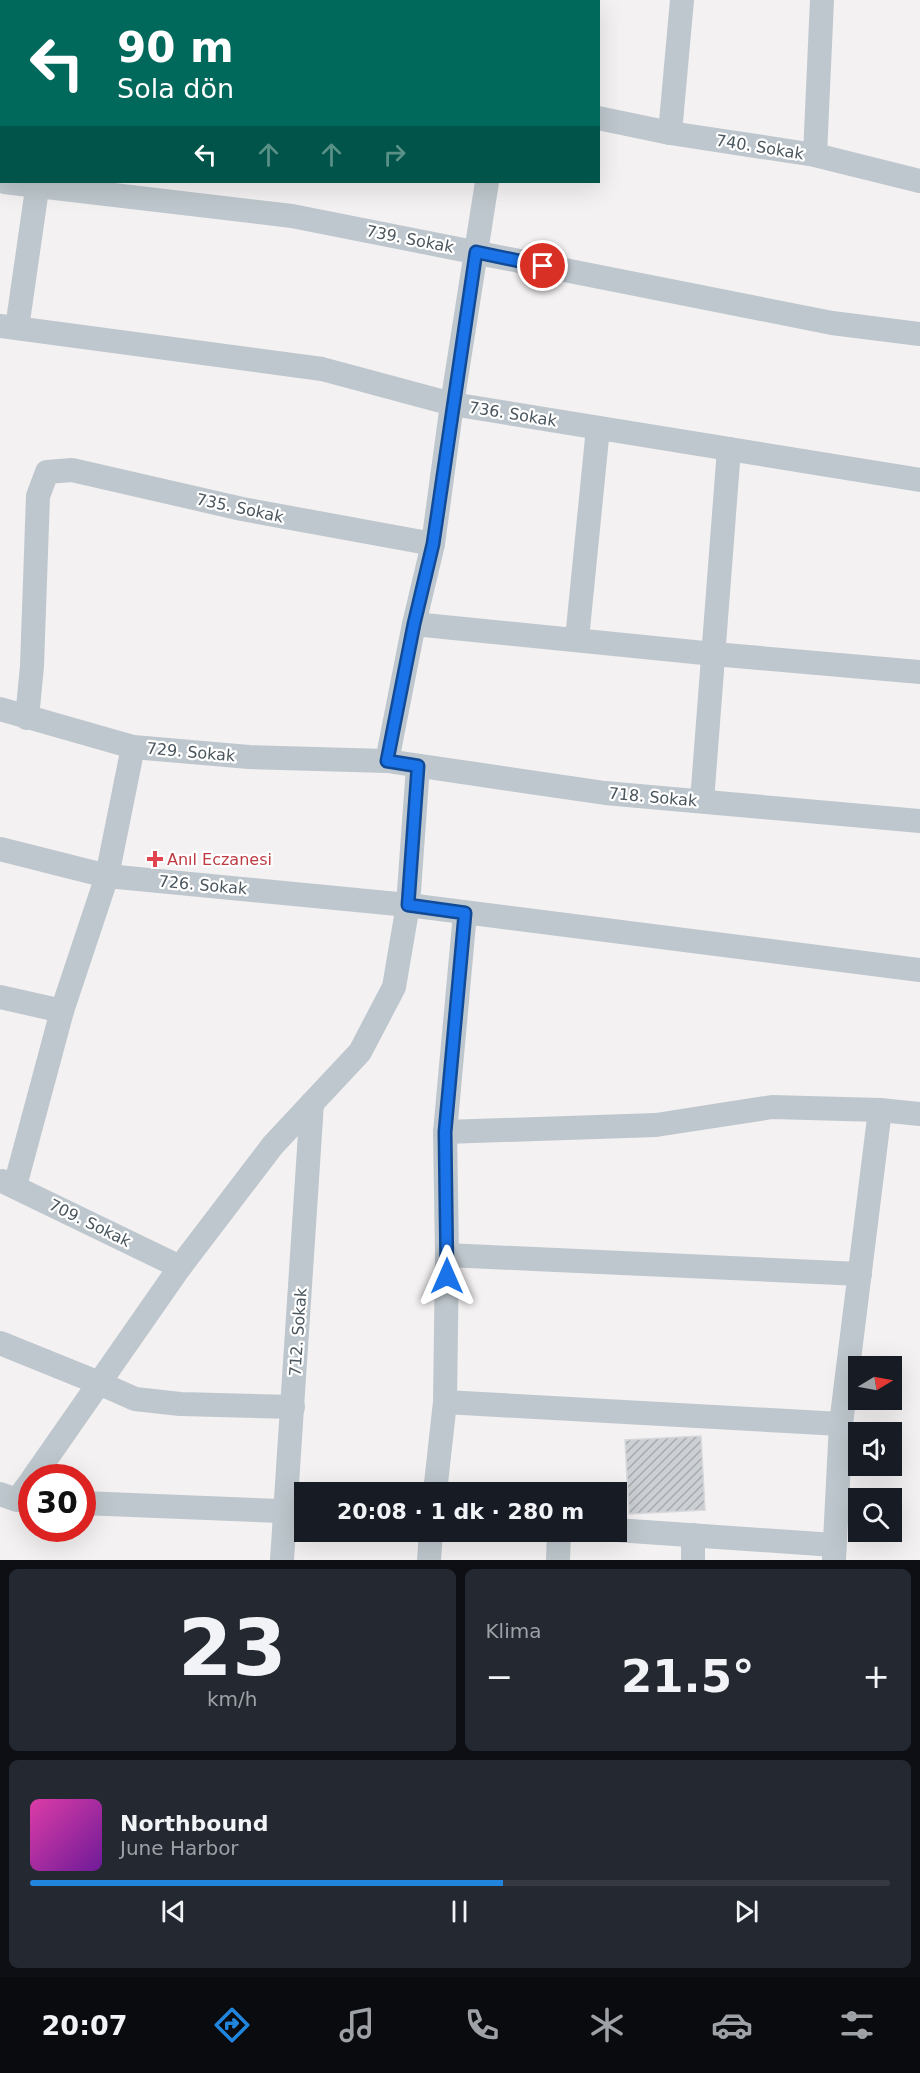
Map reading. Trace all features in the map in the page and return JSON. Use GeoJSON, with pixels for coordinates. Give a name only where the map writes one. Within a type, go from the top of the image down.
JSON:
{"type":"FeatureCollection","features":[{"type":"Feature","properties":{"kind":"street"},"geometry":{"type":"LineString","coordinates":[[670,133],[682,0]]}},
{"type":"Feature","properties":{"kind":"street"},"geometry":{"type":"LineString","coordinates":[[815,155],[822,0]]}},
{"type":"Feature","properties":{"kind":"street","name":"740. Sokak"},"geometry":{"type":"LineString","coordinates":[[600,118],[670,133],[815,155],[920,181]]}},
{"type":"Feature","properties":{"kind":"street"},"geometry":{"type":"LineString","coordinates":[[8,327],[38,183]]}},
{"type":"Feature","properties":{"kind":"street","name":"739. Sokak"},"geometry":{"type":"LineString","coordinates":[[38,183],[292,216],[832,323],[920,334]]}},
{"type":"Feature","properties":{"kind":"street"},"geometry":{"type":"LineString","coordinates":[[387,761],[414,624],[433,544],[487,183]]}},
{"type":"Feature","properties":{"kind":"street","name":"736. Sokak"},"geometry":{"type":"LineString","coordinates":[[8,327],[322,369],[453,404],[920,480]]}},
{"type":"Feature","properties":{"kind":"street"},"geometry":{"type":"LineString","coordinates":[[577,639],[598,428]]}},
{"type":"Feature","properties":{"kind":"street"},"geometry":{"type":"LineString","coordinates":[[702,801],[729,449]]}},
{"type":"Feature","properties":{"kind":"street","name":"735. Sokak"},"geometry":{"type":"LineString","coordinates":[[27,718],[32,666],[38,496],[47,472],[72,470],[242,509],[433,544]]}},
{"type":"Feature","properties":{"kind":"street"},"geometry":{"type":"LineString","coordinates":[[414,624],[920,672]]}},
{"type":"Feature","properties":{"kind":"street","name":"729. Sokak"},"geometry":{"type":"LineString","coordinates":[[0,709],[133,747],[249,757],[387,761]]}},
{"type":"Feature","properties":{"kind":"street"},"geometry":{"type":"LineString","coordinates":[[8,1183],[107,876],[133,747]]}},
{"type":"Feature","properties":{"kind":"street","name":"718. Sokak"},"geometry":{"type":"LineString","coordinates":[[387,761],[605,793],[920,821]]}},
{"type":"Feature","properties":{"kind":"street"},"geometry":{"type":"LineString","coordinates":[[42,1464],[180,1267],[273,1145],[360,1052],[394,987],[408,905],[418,766]]}},
{"type":"Feature","properties":{"kind":"street","name":"726. Sokak"},"geometry":{"type":"LineString","coordinates":[[0,849],[107,876],[408,905],[920,970]]}},
{"type":"Feature","properties":{"kind":"street"},"geometry":{"type":"LineString","coordinates":[[436,1482],[445,1402],[447,1255],[445,1132],[465,913]]}},
{"type":"Feature","properties":{"kind":"street"},"geometry":{"type":"LineString","coordinates":[[0,997],[62,1011]]}},
{"type":"Feature","properties":{"kind":"street","name":"712. Sokak"},"geometry":{"type":"LineString","coordinates":[[294,1482],[293,1407],[312,1103]]}},
{"type":"Feature","properties":{"kind":"street"},"geometry":{"type":"LineString","coordinates":[[445,1132],[656,1125],[772,1107],[880,1110],[920,1114]]}},
{"type":"Feature","properties":{"kind":"street"},"geometry":{"type":"LineString","coordinates":[[627,1531],[693,1535],[834,1552],[841,1424],[880,1110]]}},
{"type":"Feature","properties":{"kind":"street","name":"709. Sokak"},"geometry":{"type":"LineString","coordinates":[[8,1183],[180,1267]]}},
{"type":"Feature","properties":{"kind":"street"},"geometry":{"type":"LineString","coordinates":[[447,1255],[860,1274]]}},
{"type":"Feature","properties":{"kind":"street"},"geometry":{"type":"LineString","coordinates":[[0,1343],[135,1399],[180,1404],[293,1407]]}},
{"type":"Feature","properties":{"kind":"street"},"geometry":{"type":"LineString","coordinates":[[445,1402],[841,1424]]}},
{"type":"Feature","properties":{"kind":"street"},"geometry":{"type":"LineString","coordinates":[[96,1504],[294,1511]]}},
{"type":"Feature","properties":{"kind":"street","name":"712. Sokak"},"geometry":{"type":"LineString","coordinates":[[282,1560],[294,1515]]}},
{"type":"Feature","properties":{"kind":"street"},"geometry":{"type":"LineString","coordinates":[[693,1535],[693,1560]]}},
{"type":"Feature","properties":{"kind":"street"},"geometry":{"type":"LineString","coordinates":[[429,1560],[430,1542]]}},
{"type":"Feature","properties":{"kind":"street"},"geometry":{"type":"LineString","coordinates":[[558,1560],[559,1542]]}},
{"type":"Feature","properties":{"kind":"building"},"geometry":{"type":"Polygon","coordinates":[[[701,1436],[705,1510],[629,1514],[625,1440],[701,1436]]]}},
{"type":"Feature","properties":{"kind":"place","name":"Anıl Eczanesi"},"geometry":{"type":"Point","coordinates":[155,859]}},
{"type":"Feature","properties":{"kind":"route"},"geometry":{"type":"LineString","coordinates":[[447,1276],[445,1132],[465,913],[408,905],[418,766],[387,761],[414,624],[433,544],[476,252],[543,266]]}}]}
